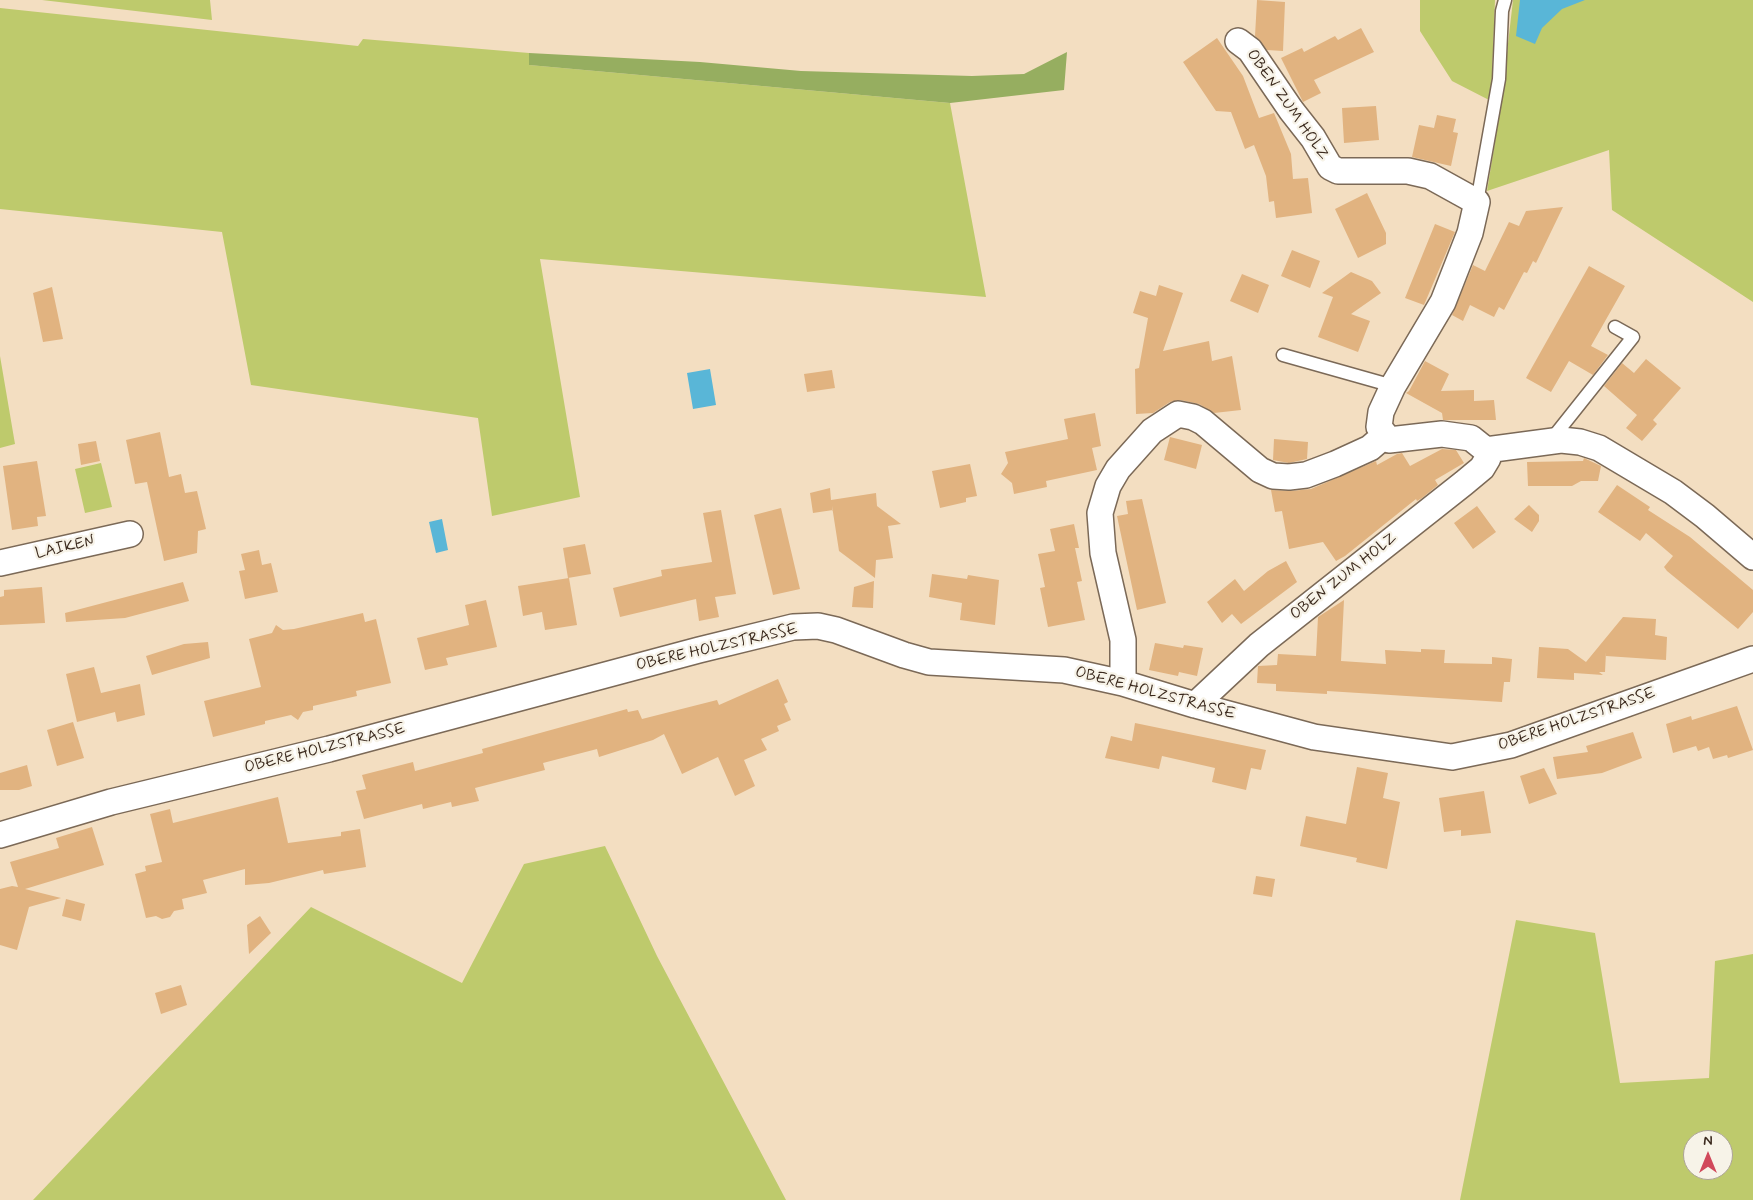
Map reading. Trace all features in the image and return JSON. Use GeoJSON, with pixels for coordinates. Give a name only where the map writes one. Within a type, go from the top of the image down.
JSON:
{"type":"FeatureCollection","features":[{"type":"Feature","properties":{"kind":"street","name":"OBEN ZUM HOLZ"},"geometry":{"type":"LineString","coordinates":[[1238,40],[1250,50],[1291,110],[1314,138],[1330,167],[1338,171],[1408,171],[1422,174],[1449,185],[1477,202]]}},
{"type":"Feature","properties":{"kind":"street"},"geometry":{"type":"LineString","coordinates":[[1477,202],[1470,233],[1443,302],[1393,386],[1381,412],[1379,427],[1384,436],[1389,440],[1398,441],[1425,436],[1460,436],[1471,438],[1486,450],[1550,440],[1580,442],[1599,448],[1627,463],[1697,510],[1753,557]]}},
{"type":"Feature","properties":{"kind":"street"},"geometry":{"type":"LineString","coordinates":[[1123,683],[1123,640],[1103,553],[1100,512],[1108,486],[1118,469],[1152,431],[1178,414],[1193,417],[1203,422],[1260,470],[1273,476],[1290,477],[1306,475],[1335,464],[1370,448],[1384,436]]}},
{"type":"Feature","properties":{"kind":"street","name":"OBEN ZUM HOLZ"},"geometry":{"type":"LineString","coordinates":[[1194,705],[1259,645],[1482,468],[1488,458],[1486,450]]}},
{"type":"Feature","properties":{"kind":"street","name":"LAIKEN"},"geometry":{"type":"LineString","coordinates":[[0,563],[130,534]]}},
{"type":"Feature","properties":{"kind":"street","name":"OBERE HOLZSTRASSE"},"geometry":{"type":"LineString","coordinates":[[0,835],[111,802],[329,749],[699,650],[793,627],[818,626],[836,630],[904,655],[929,662],[1064,670],[1123,683],[1194,705],[1314,736],[1452,757],[1511,745],[1753,659]]}},
{"type":"Feature","properties":{"kind":"lane"},"geometry":{"type":"LineString","coordinates":[[1477,202],[1499,79],[1502,20],[1506,0]]}},
{"type":"Feature","properties":{"kind":"lane"},"geometry":{"type":"LineString","coordinates":[[1550,440],[1633,337],[1616,327]]}},
{"type":"Feature","properties":{"kind":"lane"},"geometry":{"type":"LineString","coordinates":[[1283,355],[1393,386]]}},
{"type":"Feature","properties":{"kind":"green space"},"geometry":{"type":"Polygon","coordinates":[[[42,0],[210,0],[212,20],[42,0]]]}},
{"type":"Feature","properties":{"kind":"green space"},"geometry":{"type":"Polygon","coordinates":[[[1420,0],[1495,0],[1491,101],[1452,81],[1420,31],[1420,0]]]}},
{"type":"Feature","properties":{"kind":"green space"},"geometry":{"type":"Polygon","coordinates":[[[1513,0],[1753,0],[1753,302],[1612,210],[1609,150],[1487,191],[1501,105],[1513,0]]]}},
{"type":"Feature","properties":{"kind":"green space"},"geometry":{"type":"Polygon","coordinates":[[[0,8],[358,46],[363,39],[529,53],[529,65],[950,103],[986,297],[540,259],[580,497],[492,516],[478,418],[251,385],[222,232],[0,209],[0,8]]]}},
{"type":"Feature","properties":{"kind":"green space"},"geometry":{"type":"Polygon","coordinates":[[[1067,52],[1064,90],[950,103],[529,65],[529,53],[700,62],[801,71],[972,76],[1024,74],[1067,52]]]}},
{"type":"Feature","properties":{"kind":"green space"},"geometry":{"type":"Polygon","coordinates":[[[0,356],[15,444],[0,448],[0,356]]]}},
{"type":"Feature","properties":{"kind":"green space"},"geometry":{"type":"Polygon","coordinates":[[[101,463],[112,507],[85,513],[75,469],[101,463]]]}},
{"type":"Feature","properties":{"kind":"green space"},"geometry":{"type":"Polygon","coordinates":[[[605,846],[657,956],[786,1200],[33,1200],[311,907],[462,983],[524,864],[605,846]]]}},
{"type":"Feature","properties":{"kind":"green space"},"geometry":{"type":"Polygon","coordinates":[[[1516,920],[1595,933],[1620,1083],[1709,1078],[1715,961],[1753,954],[1753,1200],[1460,1200],[1516,920]]]}},
{"type":"Feature","properties":{"kind":"water"},"geometry":{"type":"Polygon","coordinates":[[[1520,0],[1585,0],[1562,9],[1542,28],[1535,44],[1516,36],[1520,0]]]}},
{"type":"Feature","properties":{"kind":"water"},"geometry":{"type":"Polygon","coordinates":[[[710,369],[716,405],[693,409],[687,373],[710,369]]]}},
{"type":"Feature","properties":{"kind":"water"},"geometry":{"type":"Polygon","coordinates":[[[442,519],[448,550],[436,553],[429,522],[442,519]]]}},
{"type":"Feature","properties":{"kind":"building"},"geometry":{"type":"Polygon","coordinates":[[[1257,0],[1285,2],[1283,51],[1267,50],[1255,36],[1257,0]]]}},
{"type":"Feature","properties":{"kind":"building"},"geometry":{"type":"Polygon","coordinates":[[[1361,28],[1374,52],[1314,80],[1321,93],[1303,102],[1281,58],[1302,48],[1304,52],[1335,36],[1338,40],[1361,28]]]}},
{"type":"Feature","properties":{"kind":"building"},"geometry":{"type":"Polygon","coordinates":[[[1217,38],[1243,76],[1259,118],[1274,113],[1291,154],[1293,179],[1308,178],[1312,213],[1276,218],[1274,201],[1269,202],[1266,176],[1254,145],[1245,149],[1231,112],[1216,111],[1183,62],[1217,38]]]}},
{"type":"Feature","properties":{"kind":"building"},"geometry":{"type":"Polygon","coordinates":[[[1376,106],[1379,140],[1344,143],[1342,108],[1376,106]]]}},
{"type":"Feature","properties":{"kind":"building"},"geometry":{"type":"Polygon","coordinates":[[[1437,115],[1456,119],[1453,132],[1458,133],[1451,166],[1412,157],[1419,125],[1434,128],[1437,115]]]}},
{"type":"Feature","properties":{"kind":"building"},"geometry":{"type":"Polygon","coordinates":[[[1367,193],[1386,233],[1386,244],[1358,258],[1335,209],[1367,193]]]}},
{"type":"Feature","properties":{"kind":"building"},"geometry":{"type":"Polygon","coordinates":[[[1563,207],[1536,263],[1533,261],[1527,273],[1524,272],[1504,310],[1499,307],[1494,317],[1470,305],[1463,321],[1452,315],[1473,265],[1485,271],[1509,222],[1519,226],[1526,211],[1563,207]]]}},
{"type":"Feature","properties":{"kind":"building"},"geometry":{"type":"Polygon","coordinates":[[[1435,224],[1455,232],[1424,305],[1405,298],[1435,224]]]}},
{"type":"Feature","properties":{"kind":"building"},"geometry":{"type":"Polygon","coordinates":[[[1292,250],[1320,261],[1310,288],[1281,276],[1292,250]]]}},
{"type":"Feature","properties":{"kind":"building"},"geometry":{"type":"Polygon","coordinates":[[[1589,266],[1625,286],[1591,346],[1608,355],[1593,375],[1569,361],[1551,392],[1526,378],[1589,266]]]}},
{"type":"Feature","properties":{"kind":"building"},"geometry":{"type":"Polygon","coordinates":[[[1351,272],[1372,281],[1381,293],[1351,314],[1370,321],[1358,352],[1318,337],[1333,297],[1322,293],[1351,272]]]}},
{"type":"Feature","properties":{"kind":"building"},"geometry":{"type":"Polygon","coordinates":[[[1242,274],[1269,285],[1258,313],[1230,301],[1242,274]]]}},
{"type":"Feature","properties":{"kind":"building"},"geometry":{"type":"Polygon","coordinates":[[[1159,285],[1183,293],[1163,351],[1209,341],[1212,361],[1232,356],[1241,410],[1214,413],[1199,404],[1180,400],[1170,402],[1153,413],[1136,414],[1135,369],[1139,368],[1148,318],[1133,313],[1140,291],[1156,296],[1159,285]]]}},
{"type":"Feature","properties":{"kind":"building"},"geometry":{"type":"Polygon","coordinates":[[[52,287],[63,339],[43,342],[33,293],[52,287]]]}},
{"type":"Feature","properties":{"kind":"building"},"geometry":{"type":"Polygon","coordinates":[[[1646,359],[1681,388],[1653,420],[1657,424],[1642,441],[1626,428],[1637,415],[1604,386],[1622,363],[1634,373],[1646,359]]]}},
{"type":"Feature","properties":{"kind":"building"},"geometry":{"type":"Polygon","coordinates":[[[1425,361],[1449,374],[1441,391],[1474,390],[1474,401],[1494,400],[1496,420],[1443,420],[1442,413],[1406,393],[1409,391],[1425,361]]]}},
{"type":"Feature","properties":{"kind":"building"},"geometry":{"type":"Polygon","coordinates":[[[832,370],[835,388],[807,392],[804,374],[832,370]]]}},
{"type":"Feature","properties":{"kind":"building"},"geometry":{"type":"Polygon","coordinates":[[[1095,413],[1101,446],[1092,448],[1097,470],[1046,481],[1047,487],[1014,494],[1012,483],[1001,474],[1008,463],[1005,452],[1068,439],[1064,419],[1095,413]]]}},
{"type":"Feature","properties":{"kind":"building"},"geometry":{"type":"Polygon","coordinates":[[[160,432],[169,477],[181,474],[185,493],[197,491],[206,529],[198,531],[197,553],[164,561],[147,482],[135,484],[126,440],[160,432]]]}},
{"type":"Feature","properties":{"kind":"building"},"geometry":{"type":"Polygon","coordinates":[[[1170,437],[1202,445],[1196,469],[1164,460],[1170,437]]]}},
{"type":"Feature","properties":{"kind":"building"},"geometry":{"type":"Polygon","coordinates":[[[1274,439],[1308,442],[1307,459],[1289,463],[1273,460],[1274,439]]]}},
{"type":"Feature","properties":{"kind":"building"},"geometry":{"type":"Polygon","coordinates":[[[96,441],[100,461],[81,465],[78,444],[96,441]]]}},
{"type":"Feature","properties":{"kind":"building"},"geometry":{"type":"Polygon","coordinates":[[[1442,449],[1456,450],[1464,463],[1435,480],[1438,485],[1422,498],[1417,501],[1416,499],[1345,556],[1336,561],[1323,542],[1289,549],[1282,511],[1275,512],[1271,490],[1311,489],[1376,461],[1377,465],[1402,453],[1410,466],[1442,449]]]}},
{"type":"Feature","properties":{"kind":"building"},"geometry":{"type":"Polygon","coordinates":[[[1584,458],[1601,466],[1598,481],[1581,481],[1572,486],[1528,486],[1527,462],[1583,461],[1584,458]]]}},
{"type":"Feature","properties":{"kind":"building"},"geometry":{"type":"Polygon","coordinates":[[[37,461],[46,516],[37,517],[38,526],[12,530],[3,466],[37,461]]]}},
{"type":"Feature","properties":{"kind":"building"},"geometry":{"type":"Polygon","coordinates":[[[970,464],[977,496],[966,498],[966,502],[940,508],[932,471],[970,464]]]}},
{"type":"Feature","properties":{"kind":"building"},"geometry":{"type":"Polygon","coordinates":[[[1617,485],[1650,507],[1648,510],[1690,537],[1753,590],[1753,612],[1738,629],[1667,571],[1664,567],[1673,556],[1646,533],[1640,541],[1598,512],[1617,485]]]}},
{"type":"Feature","properties":{"kind":"building"},"geometry":{"type":"Polygon","coordinates":[[[830,488],[831,500],[876,493],[877,506],[901,524],[888,526],[893,558],[876,560],[875,578],[839,551],[833,510],[813,513],[810,493],[830,488]]]}},
{"type":"Feature","properties":{"kind":"building"},"geometry":{"type":"Polygon","coordinates":[[[1142,499],[1166,603],[1137,610],[1117,516],[1128,514],[1126,501],[1142,499]]]}},
{"type":"Feature","properties":{"kind":"building"},"geometry":{"type":"Polygon","coordinates":[[[1529,505],[1539,515],[1539,521],[1532,532],[1514,519],[1529,505]]]}},
{"type":"Feature","properties":{"kind":"building"},"geometry":{"type":"Polygon","coordinates":[[[1477,506],[1496,532],[1473,549],[1454,523],[1477,506]]]}},
{"type":"Feature","properties":{"kind":"building"},"geometry":{"type":"Polygon","coordinates":[[[781,508],[800,589],[773,595],[754,515],[781,508]]]}},
{"type":"Feature","properties":{"kind":"building"},"geometry":{"type":"Polygon","coordinates":[[[721,510],[736,594],[715,597],[719,617],[699,621],[696,599],[620,617],[613,588],[662,576],[661,570],[712,562],[703,513],[721,510]]]}},
{"type":"Feature","properties":{"kind":"building"},"geometry":{"type":"Polygon","coordinates":[[[1074,524],[1079,548],[1075,548],[1082,581],[1077,582],[1085,620],[1048,627],[1040,588],[1045,587],[1038,554],[1055,551],[1050,529],[1074,524]]]}},
{"type":"Feature","properties":{"kind":"building"},"geometry":{"type":"Polygon","coordinates":[[[585,544],[591,574],[568,578],[563,548],[585,544]]]}},
{"type":"Feature","properties":{"kind":"building"},"geometry":{"type":"Polygon","coordinates":[[[259,550],[262,565],[271,563],[278,592],[245,599],[239,571],[245,570],[241,554],[259,550]]]}},
{"type":"Feature","properties":{"kind":"building"},"geometry":{"type":"Polygon","coordinates":[[[1286,561],[1297,582],[1241,624],[1232,614],[1222,623],[1207,602],[1235,579],[1244,591],[1268,571],[1286,561]]]}},
{"type":"Feature","properties":{"kind":"building"},"geometry":{"type":"Polygon","coordinates":[[[932,574],[967,579],[968,575],[999,580],[995,625],[960,620],[962,603],[929,597],[932,574]]]}},
{"type":"Feature","properties":{"kind":"building"},"geometry":{"type":"Polygon","coordinates":[[[569,578],[577,625],[545,630],[542,612],[523,616],[518,586],[569,578]]]}},
{"type":"Feature","properties":{"kind":"building"},"geometry":{"type":"Polygon","coordinates":[[[874,581],[873,608],[852,607],[854,587],[874,581]]]}},
{"type":"Feature","properties":{"kind":"building"},"geometry":{"type":"Polygon","coordinates":[[[183,582],[189,601],[125,618],[66,622],[65,613],[183,582]]]}},
{"type":"Feature","properties":{"kind":"building"},"geometry":{"type":"Polygon","coordinates":[[[42,587],[45,623],[0,625],[0,597],[4,596],[4,590],[42,587]]]}},
{"type":"Feature","properties":{"kind":"building"},"geometry":{"type":"Polygon","coordinates":[[[486,600],[497,647],[446,658],[448,665],[425,670],[417,638],[469,625],[465,605],[486,600]]]}},
{"type":"Feature","properties":{"kind":"building"},"geometry":{"type":"Polygon","coordinates":[[[1344,600],[1341,661],[1386,664],[1385,650],[1421,652],[1421,649],[1445,650],[1444,663],[1492,664],[1492,657],[1512,659],[1510,682],[1504,682],[1502,702],[1327,691],[1327,694],[1276,691],[1276,684],[1257,683],[1258,666],[1277,665],[1278,654],[1316,656],[1318,617],[1344,600]]]}},
{"type":"Feature","properties":{"kind":"building"},"geometry":{"type":"Polygon","coordinates":[[[363,613],[365,622],[376,619],[391,683],[356,691],[357,696],[313,706],[313,710],[303,712],[298,720],[291,715],[265,721],[265,724],[213,737],[204,701],[261,687],[249,639],[272,633],[276,625],[283,630],[294,629],[363,613]]]}},
{"type":"Feature","properties":{"kind":"building"},"geometry":{"type":"Polygon","coordinates":[[[1623,617],[1656,619],[1655,635],[1667,637],[1666,660],[1606,656],[1606,652],[1605,672],[1599,672],[1603,675],[1574,673],[1574,680],[1537,678],[1539,647],[1568,649],[1586,662],[1623,617]]]}},
{"type":"Feature","properties":{"kind":"building"},"geometry":{"type":"Polygon","coordinates":[[[208,642],[210,658],[152,675],[146,656],[184,644],[208,642]]]}},
{"type":"Feature","properties":{"kind":"building"},"geometry":{"type":"Polygon","coordinates":[[[1155,643],[1183,648],[1184,645],[1203,648],[1197,676],[1179,672],[1178,676],[1149,670],[1155,643]]]}},
{"type":"Feature","properties":{"kind":"building"},"geometry":{"type":"Polygon","coordinates":[[[94,667],[101,693],[140,684],[145,715],[117,722],[115,712],[77,722],[66,674],[94,667]]]}},
{"type":"Feature","properties":{"kind":"building"},"geometry":{"type":"Polygon","coordinates":[[[778,679],[788,702],[784,704],[791,720],[777,726],[779,731],[761,739],[767,750],[744,760],[755,786],[735,796],[718,757],[682,774],[664,734],[653,740],[599,757],[597,749],[543,763],[545,770],[475,788],[479,801],[452,807],[451,802],[423,809],[422,804],[364,819],[356,791],[366,789],[362,775],[413,762],[415,771],[483,753],[482,749],[627,709],[628,712],[638,710],[642,719],[717,700],[719,705],[778,679]]]}},
{"type":"Feature","properties":{"kind":"building"},"geometry":{"type":"Polygon","coordinates":[[[1737,706],[1753,750],[1728,758],[1727,755],[1713,759],[1709,747],[1698,751],[1696,746],[1673,753],[1666,724],[1691,716],[1692,720],[1737,706]]]}},
{"type":"Feature","properties":{"kind":"building"},"geometry":{"type":"Polygon","coordinates":[[[73,722],[84,758],[57,766],[47,730],[73,722]]]}},
{"type":"Feature","properties":{"kind":"building"},"geometry":{"type":"Polygon","coordinates":[[[1135,723],[1266,750],[1261,770],[1251,768],[1246,790],[1212,782],[1215,768],[1162,756],[1159,769],[1105,758],[1111,736],[1132,741],[1135,723]]]}},
{"type":"Feature","properties":{"kind":"building"},"geometry":{"type":"Polygon","coordinates":[[[1633,732],[1642,758],[1602,773],[1557,779],[1553,757],[1588,752],[1586,746],[1633,732]]]}},
{"type":"Feature","properties":{"kind":"building"},"geometry":{"type":"Polygon","coordinates":[[[27,765],[32,786],[19,790],[0,790],[0,773],[27,765]]]}},
{"type":"Feature","properties":{"kind":"building"},"geometry":{"type":"Polygon","coordinates":[[[1357,767],[1388,773],[1383,798],[1400,802],[1387,869],[1356,862],[1357,858],[1300,846],[1306,816],[1346,824],[1357,767]]]}},
{"type":"Feature","properties":{"kind":"building"},"geometry":{"type":"Polygon","coordinates":[[[1544,768],[1557,794],[1529,804],[1520,776],[1544,768]]]}},
{"type":"Feature","properties":{"kind":"building"},"geometry":{"type":"Polygon","coordinates":[[[1484,791],[1491,833],[1461,836],[1461,830],[1444,832],[1439,798],[1484,791]]]}},
{"type":"Feature","properties":{"kind":"building"},"geometry":{"type":"Polygon","coordinates":[[[278,797],[288,843],[341,836],[341,832],[360,829],[366,867],[324,874],[323,870],[269,883],[245,885],[245,869],[203,880],[207,893],[182,899],[184,909],[174,911],[170,917],[162,919],[156,916],[146,918],[135,874],[146,871],[145,866],[162,862],[150,814],[170,809],[173,823],[278,797]]]}},
{"type":"Feature","properties":{"kind":"building"},"geometry":{"type":"Polygon","coordinates":[[[92,827],[104,865],[25,889],[61,898],[29,907],[17,950],[0,945],[0,889],[12,886],[18,887],[10,862],[59,848],[56,838],[92,827]]]}},
{"type":"Feature","properties":{"kind":"building"},"geometry":{"type":"Polygon","coordinates":[[[1256,876],[1275,879],[1272,897],[1253,894],[1256,876]]]}},
{"type":"Feature","properties":{"kind":"building"},"geometry":{"type":"Polygon","coordinates":[[[66,899],[85,904],[81,921],[62,916],[66,899]]]}},
{"type":"Feature","properties":{"kind":"building"},"geometry":{"type":"Polygon","coordinates":[[[260,916],[271,933],[249,954],[247,925],[260,916]]]}},
{"type":"Feature","properties":{"kind":"building"},"geometry":{"type":"Polygon","coordinates":[[[181,985],[187,1005],[161,1014],[155,993],[181,985]]]}}]}
